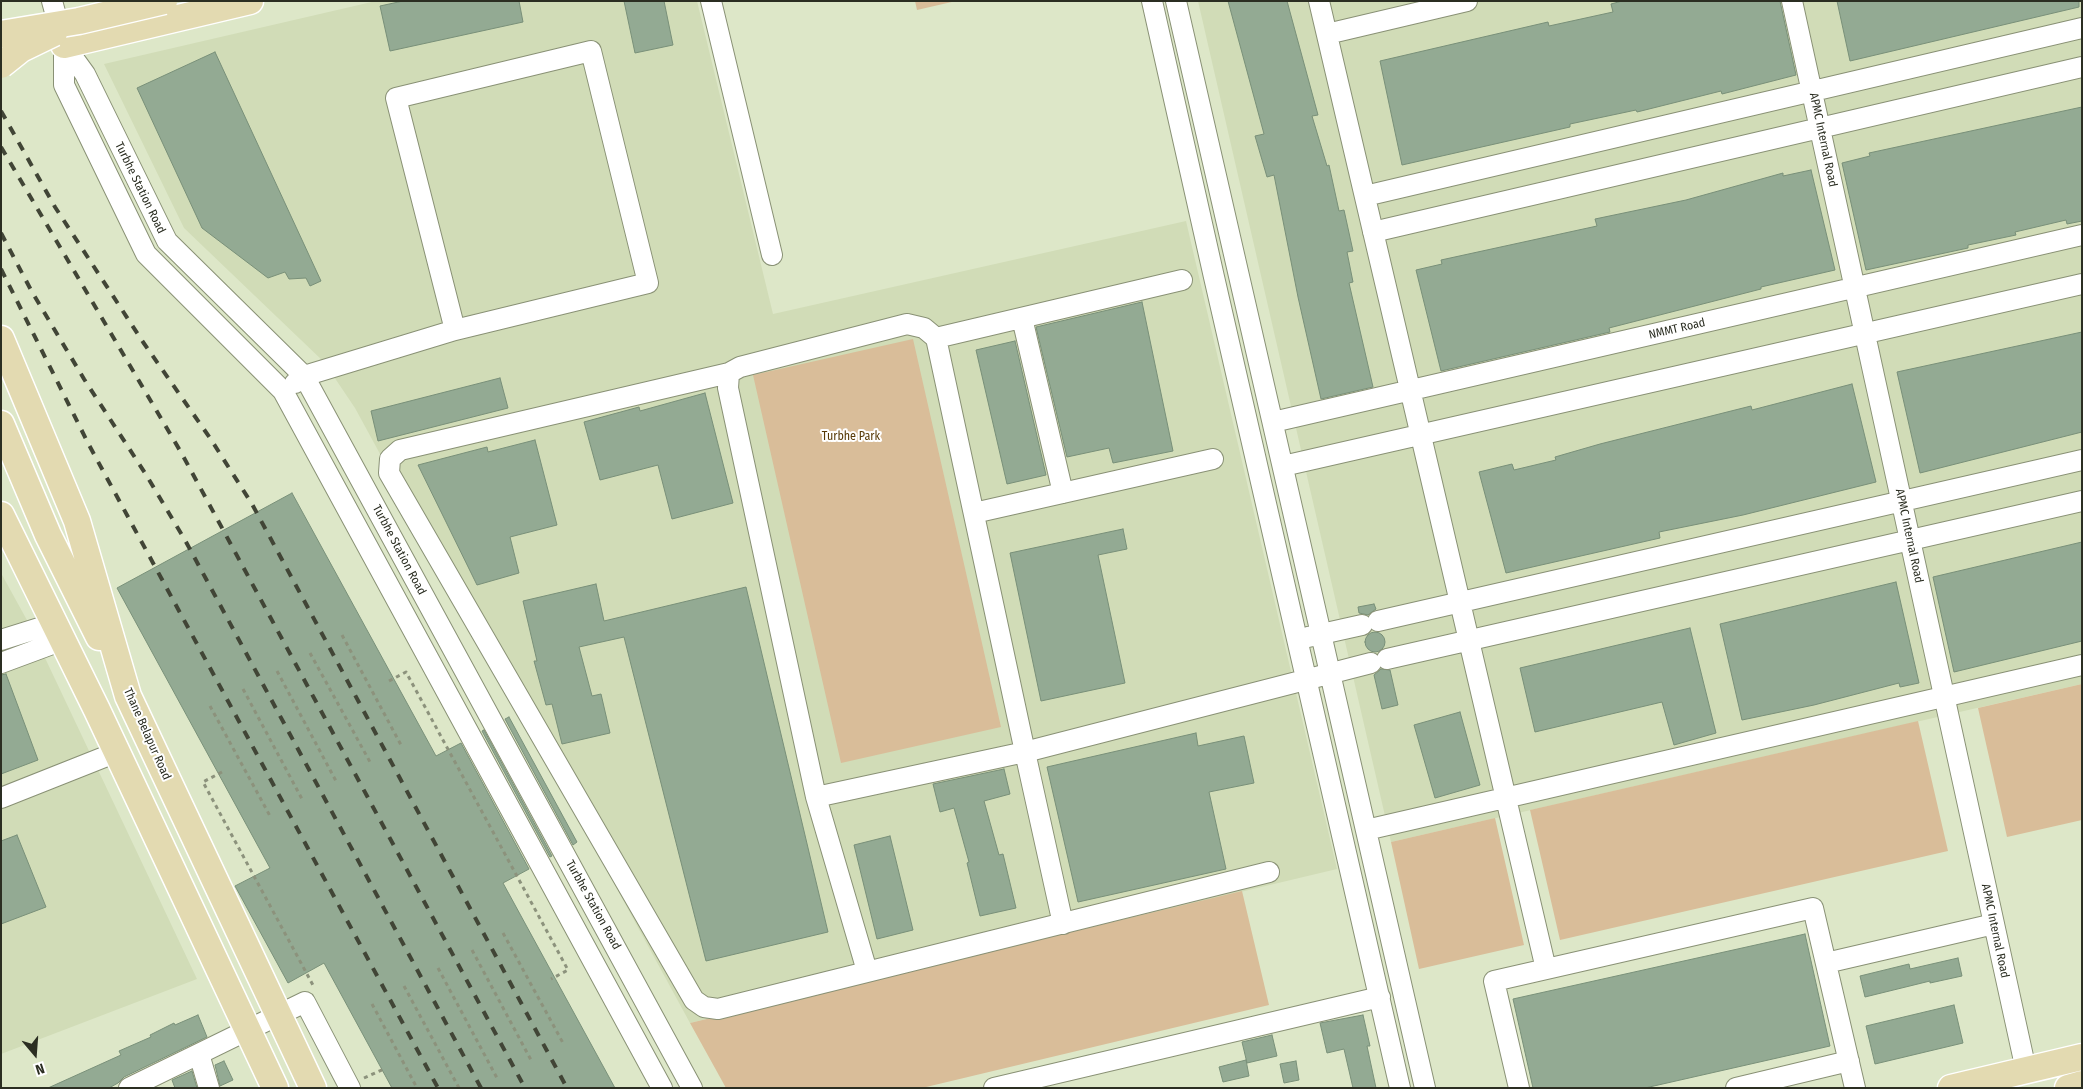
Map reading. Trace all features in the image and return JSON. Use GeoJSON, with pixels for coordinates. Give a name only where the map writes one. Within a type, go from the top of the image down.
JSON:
{"type":"FeatureCollection","features":[{"type":"Feature","properties":{"kind":"main road"},"geometry":{"type":"LineString","coordinates":[[1,34],[79,21],[164,1]]}},
{"type":"Feature","properties":{"kind":"main road"},"geometry":{"type":"LineString","coordinates":[[64,45],[250,1]]}},
{"type":"Feature","properties":{"kind":"main road"},"geometry":{"type":"LineString","coordinates":[[1,65],[21,49],[79,21]]}},
{"type":"Feature","properties":{"kind":"main road","name":"Thane Belapur Road"},"geometry":{"type":"LineString","coordinates":[[1,339],[78,521],[128,696],[313,1088]]}},
{"type":"Feature","properties":{"kind":"main road"},"geometry":{"type":"LineString","coordinates":[[1,424],[48,535],[128,696]]}},
{"type":"Feature","properties":{"kind":"main road"},"geometry":{"type":"LineString","coordinates":[[1,515],[117,752],[275,1088]]}},
{"type":"Feature","properties":{"kind":"main road"},"geometry":{"type":"LineString","coordinates":[[1951,1088],[2082,1057]]}},
{"type":"Feature","properties":{"kind":"main road"},"geometry":{"type":"LineString","coordinates":[[2068,1088],[2082,1084]]}},
{"type":"Feature","properties":{"kind":"street","name":"Turbhe Station Road"},"geometry":{"type":"LineString","coordinates":[[52,1],[64,45],[64,85],[146,254],[283,391],[662,1088]]}},
{"type":"Feature","properties":{"kind":"street"},"geometry":{"type":"LineString","coordinates":[[711,1],[772,255]]}},
{"type":"Feature","properties":{"kind":"street"},"geometry":{"type":"LineString","coordinates":[[1152,1],[1400,1088]]}},
{"type":"Feature","properties":{"kind":"street"},"geometry":{"type":"LineString","coordinates":[[1176,1],[1425,1088]]}},
{"type":"Feature","properties":{"kind":"street"},"geometry":{"type":"LineString","coordinates":[[1319,1],[1546,969]]}},
{"type":"Feature","properties":{"kind":"street"},"geometry":{"type":"LineString","coordinates":[[1327,34],[1467,1]]}},
{"type":"Feature","properties":{"kind":"street","name":"APMC Internal Road"},"geometry":{"type":"LineString","coordinates":[[1792,1],[2026,1070]]}},
{"type":"Feature","properties":{"kind":"street"},"geometry":{"type":"LineString","coordinates":[[1365,196],[2082,28]]}},
{"type":"Feature","properties":{"kind":"street","name":"Turbhe Station Road"},"geometry":{"type":"LineString","coordinates":[[64,45],[85,74],[167,242],[304,376],[692,1088]]}},
{"type":"Feature","properties":{"kind":"street"},"geometry":{"type":"LineString","coordinates":[[283,391],[304,376],[455,330],[648,283],[592,51],[396,98],[455,330]]}},
{"type":"Feature","properties":{"kind":"street"},"geometry":{"type":"LineString","coordinates":[[1373,232],[2082,66]]}},
{"type":"Feature","properties":{"kind":"street","name":"NMMT Road"},"geometry":{"type":"LineString","coordinates":[[1273,422],[2082,235]]}},
{"type":"Feature","properties":{"kind":"street"},"geometry":{"type":"LineString","coordinates":[[1214,277],[1238,272]]}},
{"type":"Feature","properties":{"kind":"street"},"geometry":{"type":"LineString","coordinates":[[936,338],[1182,280]]}},
{"type":"Feature","properties":{"kind":"street"},"geometry":{"type":"LineString","coordinates":[[1256,455],[1281,459],[1421,435],[2082,284]]}},
{"type":"Feature","properties":{"kind":"street"},"geometry":{"type":"LineString","coordinates":[[1022,318],[1063,493]]}},
{"type":"Feature","properties":{"kind":"street"},"geometry":{"type":"LineString","coordinates":[[1062,924],[936,338],[924,328],[907,324],[740,367],[729,373],[400,450],[390,459],[389,473],[694,1000],[704,1008],[718,1009],[867,971],[1062,924],[1269,872]]}},
{"type":"Feature","properties":{"kind":"street"},"geometry":{"type":"LineString","coordinates":[[729,373],[728,388],[816,797],[867,971]]}},
{"type":"Feature","properties":{"kind":"street"},"geometry":{"type":"LineString","coordinates":[[974,513],[1213,459]]}},
{"type":"Feature","properties":{"kind":"street"},"geometry":{"type":"LineString","coordinates":[[1298,639],[2082,460]]}},
{"type":"Feature","properties":{"kind":"street"},"geometry":{"type":"LineString","coordinates":[[816,797],[1025,752],[1379,661],[2082,502]]}},
{"type":"Feature","properties":{"kind":"street"},"geometry":{"type":"LineString","coordinates":[[382,572],[404,560]]}},
{"type":"Feature","properties":{"kind":"street"},"geometry":{"type":"LineString","coordinates":[[1,640],[59,631]]}},
{"type":"Feature","properties":{"kind":"street"},"geometry":{"type":"LineString","coordinates":[[1,663],[59,631]]}},
{"type":"Feature","properties":{"kind":"street"},"geometry":{"type":"LineString","coordinates":[[1366,830],[2082,665]]}},
{"type":"Feature","properties":{"kind":"street"},"geometry":{"type":"LineString","coordinates":[[1,798],[117,752]]}},
{"type":"Feature","properties":{"kind":"street"},"geometry":{"type":"LineString","coordinates":[[510,808],[533,796]]}},
{"type":"Feature","properties":{"kind":"street"},"geometry":{"type":"LineString","coordinates":[[1519,1088],[1494,981],[1813,908],[1855,1088]]}},
{"type":"Feature","properties":{"kind":"street"},"geometry":{"type":"LineString","coordinates":[[1826,963],[1994,924]]}},
{"type":"Feature","properties":{"kind":"street"},"geometry":{"type":"LineString","coordinates":[[994,1088],[1380,997]]}},
{"type":"Feature","properties":{"kind":"street"},"geometry":{"type":"LineString","coordinates":[[128,1088],[305,1002],[355,1079]]}},
{"type":"Feature","properties":{"kind":"street"},"geometry":{"type":"LineString","coordinates":[[643,1052],[665,1039]]}},
{"type":"Feature","properties":{"kind":"street"},"geometry":{"type":"LineString","coordinates":[[199,1054],[209,1088]]}},
{"type":"Feature","properties":{"kind":"street"},"geometry":{"type":"LineString","coordinates":[[1736,1088],[1849,1061]]}},
{"type":"Feature","properties":{"kind":"path"},"geometry":{"type":"LineString","coordinates":[[342,635],[401,745]]}},
{"type":"Feature","properties":{"kind":"path"},"geometry":{"type":"LineString","coordinates":[[310,652],[370,762]]}},
{"type":"Feature","properties":{"kind":"path"},"geometry":{"type":"LineString","coordinates":[[277,671],[336,781]]}},
{"type":"Feature","properties":{"kind":"path"},"geometry":{"type":"LineString","coordinates":[[389,681],[406,672],[568,970],[551,979]]}},
{"type":"Feature","properties":{"kind":"path"},"geometry":{"type":"LineString","coordinates":[[243,689],[302,798]]}},
{"type":"Feature","properties":{"kind":"path"},"geometry":{"type":"LineString","coordinates":[[210,706],[270,816]]}},
{"type":"Feature","properties":{"kind":"path"},"geometry":{"type":"LineString","coordinates":[[222,772],[203,782],[319,995]]}},
{"type":"Feature","properties":{"kind":"path"},"geometry":{"type":"LineString","coordinates":[[504,933],[563,1043]]}},
{"type":"Feature","properties":{"kind":"path"},"geometry":{"type":"LineString","coordinates":[[472,950],[531,1060]]}},
{"type":"Feature","properties":{"kind":"path"},"geometry":{"type":"LineString","coordinates":[[438,968],[497,1078]]}},
{"type":"Feature","properties":{"kind":"path"},"geometry":{"type":"LineString","coordinates":[[404,986],[459,1088]]}},
{"type":"Feature","properties":{"kind":"path"},"geometry":{"type":"LineString","coordinates":[[372,1004],[417,1088]]}},
{"type":"Feature","properties":{"kind":"path"},"geometry":{"type":"LineString","coordinates":[[355,1079],[365,1079],[384,1069]]}},
{"type":"Feature","properties":{"kind":"shaded area"},"geometry":{"type":"Polygon","coordinates":[[[376,1],[697,1],[773,314],[1186,221],[1337,869],[690,1023],[355,408],[324,362],[184,228],[104,64],[376,1]]]}},
{"type":"Feature","properties":{"kind":"shaded area"},"geometry":{"type":"Polygon","coordinates":[[[1198,1],[2082,1],[2082,684],[1391,842],[1198,1]]]}},
{"type":"Feature","properties":{"kind":"shaded area"},"geometry":{"type":"Polygon","coordinates":[[[1,573],[28,622],[197,979],[1,1054],[1,573]]]}},
{"type":"Feature","properties":{"kind":"green space"},"geometry":{"type":"Polygon","coordinates":[[[915,1],[956,1],[917,10],[915,1]]]}},
{"type":"Feature","properties":{"kind":"green space","name":"Turbhe Park"},"geometry":{"type":"Polygon","coordinates":[[[913,339],[1001,727],[841,763],[753,375],[913,339]]]}},
{"type":"Feature","properties":{"kind":"green space"},"geometry":{"type":"Polygon","coordinates":[[[2082,684],[2082,820],[2007,837],[1978,708],[2082,684]]]}},
{"type":"Feature","properties":{"kind":"green space"},"geometry":{"type":"Polygon","coordinates":[[[1918,721],[1948,851],[1560,940],[1530,810],[1918,721]]]}},
{"type":"Feature","properties":{"kind":"green space"},"geometry":{"type":"Polygon","coordinates":[[[1495,818],[1524,945],[1419,969],[1391,842],[1495,818]]]}},
{"type":"Feature","properties":{"kind":"green space"},"geometry":{"type":"Polygon","coordinates":[[[1242,891],[1269,1005],[922,1088],[726,1088],[690,1023],[1242,891]]]}},
{"type":"Feature","properties":{"kind":"building"},"geometry":{"type":"Polygon","coordinates":[[[403,1],[519,1],[523,22],[390,51],[380,6],[403,1]]]}},
{"type":"Feature","properties":{"kind":"building"},"geometry":{"type":"Polygon","coordinates":[[[624,1],[664,1],[673,45],[635,53],[624,1]]]}},
{"type":"Feature","properties":{"kind":"building"},"geometry":{"type":"Polygon","coordinates":[[[1228,1],[1287,1],[1318,115],[1312,116],[1327,166],[1329,165],[1339,211],[1344,210],[1353,251],[1347,252],[1353,282],[1349,283],[1373,387],[1321,399],[1298,297],[1274,175],[1267,177],[1255,136],[1264,134],[1228,1]]]}},
{"type":"Feature","properties":{"kind":"building"},"geometry":{"type":"Polygon","coordinates":[[[1622,1],[1780,1],[1796,75],[1722,94],[1721,91],[1637,112],[1636,110],[1570,124],[1570,127],[1402,165],[1380,61],[1548,22],[1549,26],[1613,12],[1611,4],[1622,1]]]}},
{"type":"Feature","properties":{"kind":"building"},"geometry":{"type":"Polygon","coordinates":[[[1837,1],[2079,1],[2079,7],[1850,61],[1837,1]]]}},
{"type":"Feature","properties":{"kind":"building"},"geometry":{"type":"Polygon","coordinates":[[[215,52],[321,281],[310,286],[306,278],[289,279],[285,272],[268,278],[202,228],[137,88],[215,52]]]}},
{"type":"Feature","properties":{"kind":"building"},"geometry":{"type":"Polygon","coordinates":[[[2082,107],[2082,221],[2067,224],[2066,220],[2015,232],[2016,235],[1968,245],[1968,248],[1866,270],[1842,163],[1870,156],[1869,153],[2082,107]]]}},
{"type":"Feature","properties":{"kind":"building"},"geometry":{"type":"Polygon","coordinates":[[[1811,170],[1835,270],[1761,287],[1761,289],[1609,328],[1610,332],[1441,371],[1416,270],[1442,264],[1441,260],[1597,226],[1595,219],[1686,200],[1783,173],[1783,176],[1811,170]]]}},
{"type":"Feature","properties":{"kind":"building"},"geometry":{"type":"Polygon","coordinates":[[[1142,302],[1173,451],[1113,463],[1109,448],[1067,457],[1036,327],[1142,302]]]}},
{"type":"Feature","properties":{"kind":"building"},"geometry":{"type":"Polygon","coordinates":[[[2082,332],[2082,432],[1920,473],[1897,372],[2082,332]]]}},
{"type":"Feature","properties":{"kind":"building"},"geometry":{"type":"Polygon","coordinates":[[[1015,341],[1046,475],[1007,484],[976,350],[1015,341]]]}},
{"type":"Feature","properties":{"kind":"building"},"geometry":{"type":"Polygon","coordinates":[[[500,378],[508,408],[378,441],[371,411],[500,378]]]}},
{"type":"Feature","properties":{"kind":"building"},"geometry":{"type":"Polygon","coordinates":[[[1852,384],[1876,482],[1743,515],[1659,532],[1660,538],[1506,573],[1479,472],[1512,464],[1514,470],[1556,460],[1555,457],[1600,444],[1751,406],[1752,410],[1852,384]]]}},
{"type":"Feature","properties":{"kind":"building"},"geometry":{"type":"Polygon","coordinates":[[[705,393],[733,503],[672,519],[658,465],[600,480],[584,422],[639,407],[640,411],[705,393]]]}},
{"type":"Feature","properties":{"kind":"building"},"geometry":{"type":"Polygon","coordinates":[[[535,440],[557,525],[510,537],[519,573],[477,585],[418,465],[487,447],[488,452],[535,440]]]}},
{"type":"Feature","properties":{"kind":"building"},"geometry":{"type":"Polygon","coordinates":[[[292,493],[436,756],[461,743],[529,869],[503,883],[615,1088],[392,1088],[324,963],[288,983],[235,886],[270,868],[117,588],[292,493]]]}},
{"type":"Feature","properties":{"kind":"building"},"geometry":{"type":"Polygon","coordinates":[[[1123,529],[1127,549],[1098,555],[1125,683],[1041,701],[1010,553],[1123,529]]]}},
{"type":"Feature","properties":{"kind":"building"},"geometry":{"type":"Polygon","coordinates":[[[2082,542],[2082,641],[1954,672],[1933,577],[2082,542]]]}},
{"type":"Feature","properties":{"kind":"building"},"geometry":{"type":"Polygon","coordinates":[[[1896,582],[1919,683],[1900,687],[1899,683],[1814,705],[1742,720],[1720,624],[1896,582]]]}},
{"type":"Feature","properties":{"kind":"building"},"geometry":{"type":"Polygon","coordinates":[[[596,584],[604,621],[746,587],[828,932],[706,961],[624,637],[579,647],[592,696],[601,694],[610,733],[562,744],[552,704],[546,705],[534,661],[537,661],[523,601],[596,584]]]}},
{"type":"Feature","properties":{"kind":"building"},"geometry":{"type":"Polygon","coordinates":[[[1374,604],[1376,609],[1368,615],[1359,613],[1358,607],[1374,604]]]}},
{"type":"Feature","properties":{"kind":"building"},"geometry":{"type":"Polygon","coordinates":[[[1690,628],[1716,733],[1674,745],[1662,702],[1535,732],[1520,668],[1690,628]]]}},
{"type":"Feature","properties":{"kind":"building"},"geometry":{"type":"Polygon","coordinates":[[[1375,632],[1382,635],[1385,642],[1382,649],[1375,652],[1368,649],[1365,642],[1368,635],[1375,632]]]}},
{"type":"Feature","properties":{"kind":"building"},"geometry":{"type":"Polygon","coordinates":[[[1381,669],[1390,670],[1398,705],[1382,709],[1374,675],[1381,669]]]}},
{"type":"Feature","properties":{"kind":"building"},"geometry":{"type":"Polygon","coordinates":[[[6,674],[38,760],[1,774],[1,675],[6,674]]]}},
{"type":"Feature","properties":{"kind":"building"},"geometry":{"type":"Polygon","coordinates":[[[1460,712],[1480,785],[1435,798],[1414,725],[1460,712]]]}},
{"type":"Feature","properties":{"kind":"building"},"geometry":{"type":"Polygon","coordinates":[[[509,717],[577,842],[573,845],[505,719],[509,717]]]}},
{"type":"Feature","properties":{"kind":"building"},"geometry":{"type":"Polygon","coordinates":[[[484,730],[552,856],[550,857],[482,731],[484,730]]]}},
{"type":"Feature","properties":{"kind":"building"},"geometry":{"type":"Polygon","coordinates":[[[1196,733],[1198,746],[1244,736],[1254,783],[1209,792],[1226,869],[1078,902],[1047,767],[1196,733]]]}},
{"type":"Feature","properties":{"kind":"building"},"geometry":{"type":"Polygon","coordinates":[[[1004,769],[1010,794],[984,801],[999,855],[1003,854],[1016,908],[980,916],[967,863],[969,862],[954,808],[940,812],[933,784],[1004,769]]]}},
{"type":"Feature","properties":{"kind":"building"},"geometry":{"type":"Polygon","coordinates":[[[17,835],[46,907],[1,924],[1,841],[17,835]]]}},
{"type":"Feature","properties":{"kind":"building"},"geometry":{"type":"Polygon","coordinates":[[[890,836],[913,930],[877,939],[854,845],[890,836]]]}},
{"type":"Feature","properties":{"kind":"building"},"geometry":{"type":"Polygon","coordinates":[[[1805,934],[1830,1046],[1645,1088],[1533,1088],[1513,999],[1805,934]]]}},
{"type":"Feature","properties":{"kind":"building"},"geometry":{"type":"Polygon","coordinates":[[[1958,958],[1962,976],[1930,983],[1930,981],[1865,997],[1860,976],[1909,964],[1910,969],[1958,958]]]}},
{"type":"Feature","properties":{"kind":"building"},"geometry":{"type":"Polygon","coordinates":[[[1954,1005],[1963,1043],[1875,1064],[1866,1026],[1954,1005]]]}},
{"type":"Feature","properties":{"kind":"building"},"geometry":{"type":"Polygon","coordinates":[[[198,1015],[207,1037],[124,1077],[109,1088],[48,1088],[121,1055],[119,1051],[151,1037],[150,1035],[174,1023],[175,1025],[198,1015]]]}},
{"type":"Feature","properties":{"kind":"building"},"geometry":{"type":"Polygon","coordinates":[[[1363,1015],[1376,1088],[1353,1088],[1344,1049],[1327,1053],[1320,1023],[1363,1015]]]}},
{"type":"Feature","properties":{"kind":"building"},"geometry":{"type":"Polygon","coordinates":[[[1272,1035],[1277,1056],[1247,1063],[1242,1042],[1272,1035]]]}},
{"type":"Feature","properties":{"kind":"building"},"geometry":{"type":"Polygon","coordinates":[[[1246,1060],[1249,1076],[1223,1082],[1219,1067],[1246,1060]]]}},
{"type":"Feature","properties":{"kind":"building"},"geometry":{"type":"Polygon","coordinates":[[[224,1061],[233,1080],[220,1086],[215,1065],[224,1061]]]}},
{"type":"Feature","properties":{"kind":"building"},"geometry":{"type":"Polygon","coordinates":[[[1296,1061],[1299,1080],[1284,1083],[1280,1064],[1296,1061]]]}},
{"type":"Feature","properties":{"kind":"building"},"geometry":{"type":"Polygon","coordinates":[[[192,1071],[197,1088],[175,1088],[172,1080],[192,1071]]]}},
{"type":"Feature","properties":{"kind":"railway"},"geometry":{"type":"LineString","coordinates":[[1,111],[55,207],[252,504],[567,1088]]}},
{"type":"Feature","properties":{"kind":"railway"},"geometry":{"type":"LineString","coordinates":[[1,147],[182,454],[525,1088]]}},
{"type":"Feature","properties":{"kind":"railway"},"geometry":{"type":"LineString","coordinates":[[1,233],[32,292],[84,379],[145,473],[185,540],[481,1088]]}},
{"type":"Feature","properties":{"kind":"railway"},"geometry":{"type":"LineString","coordinates":[[1,269],[89,445],[438,1088]]}}]}
